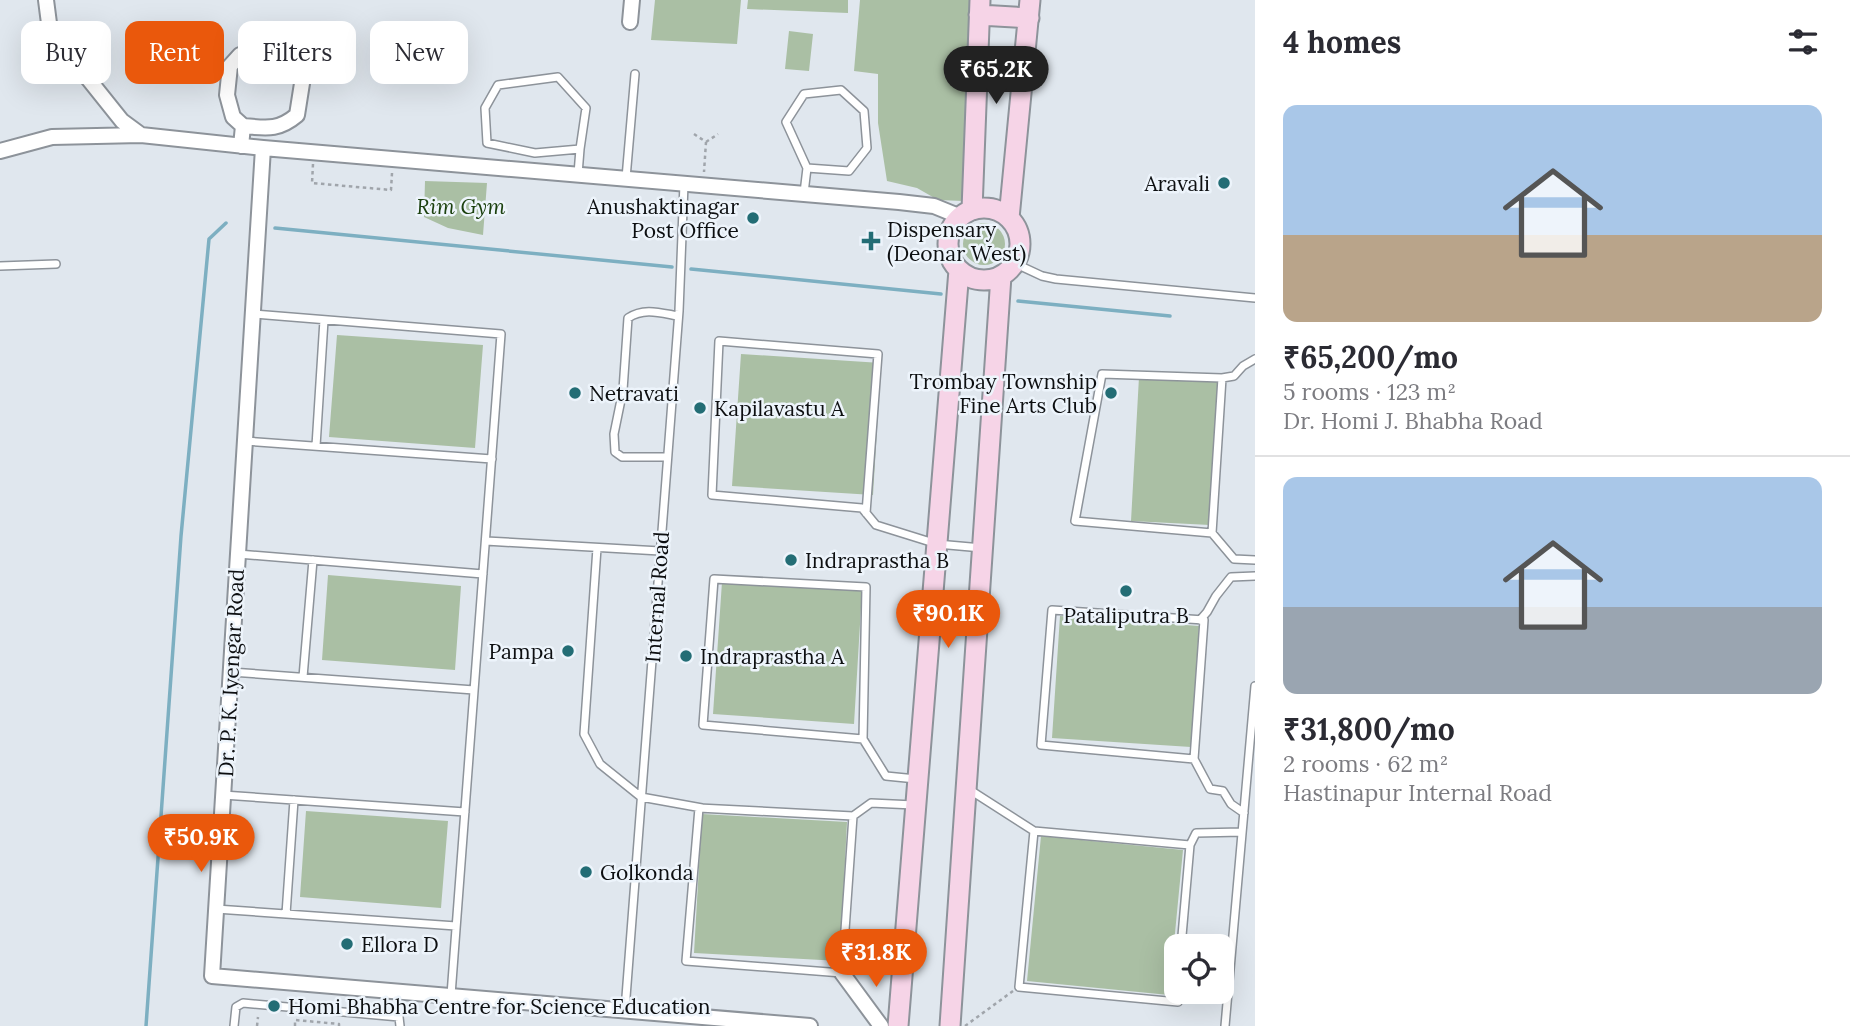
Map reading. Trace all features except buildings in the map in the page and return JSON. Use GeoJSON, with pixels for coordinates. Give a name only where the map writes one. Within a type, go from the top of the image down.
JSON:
{"type":"FeatureCollection","features":[{"type":"Feature","properties":{"kind":"street"},"geometry":{"type":"LineString","coordinates":[[46,0],[50,31],[122,121],[141,135]]}},
{"type":"Feature","properties":{"kind":"street"},"geometry":{"type":"LineString","coordinates":[[630,22],[632,0]]}},
{"type":"Feature","properties":{"kind":"street"},"geometry":{"type":"LineString","coordinates":[[1008,270],[988,280],[968,276],[952,261],[948,249],[952,227],[966,213],[979,7],[1030,9],[1009,218]]}},
{"type":"Feature","properties":{"kind":"street"},"geometry":{"type":"LineString","coordinates":[[269,46],[295,57],[303,77],[297,115],[288,123],[271,128],[243,126],[233,117],[228,95],[230,66],[240,55],[269,46]]}},
{"type":"Feature","properties":{"kind":"street"},"geometry":{"type":"LineString","coordinates":[[241,146],[243,126]]}},
{"type":"Feature","properties":{"kind":"street"},"geometry":{"type":"LineString","coordinates":[[0,151],[52,137],[141,135],[263,148],[684,183],[703,180],[934,206],[966,213],[985,208],[998,211],[1009,218],[1020,240],[1019,252],[1008,270],[983,549],[950,1026]]}},
{"type":"Feature","properties":{"kind":"street","name":"Dr. P. K. Iyengar Road"},"geometry":{"type":"LineString","coordinates":[[263,148],[212,976],[625,1011],[699,1021],[810,1026]]}},
{"type":"Feature","properties":{"kind":"street"},"geometry":{"type":"LineString","coordinates":[[898,1026],[959,270]]}},
{"type":"Feature","properties":{"kind":"street"},"geometry":{"type":"LineString","coordinates":[[842,973],[881,1026]]}},
{"type":"Feature","properties":{"kind":"lane"},"geometry":{"type":"LineString","coordinates":[[625,178],[635,74]]}},
{"type":"Feature","properties":{"kind":"lane"},"geometry":{"type":"LineString","coordinates":[[578,174],[586,108],[558,77],[498,85],[485,108],[487,142],[535,153],[580,149]]}},
{"type":"Feature","properties":{"kind":"lane"},"geometry":{"type":"LineString","coordinates":[[804,193],[807,168],[786,122],[804,94],[841,90],[864,111],[867,148],[849,171],[807,168]]}},
{"type":"Feature","properties":{"kind":"lane","name":"Internal Road"},"geometry":{"type":"LineString","coordinates":[[625,1011],[678,316],[684,183]]}},
{"type":"Feature","properties":{"kind":"lane"},"geometry":{"type":"LineString","coordinates":[[0,266],[56,264]]}},
{"type":"Feature","properties":{"kind":"lane"},"geometry":{"type":"LineString","coordinates":[[1008,270],[1056,279],[1255,298]]}},
{"type":"Feature","properties":{"kind":"lane"},"geometry":{"type":"LineString","coordinates":[[667,457],[622,457],[615,452],[614,434],[623,390],[628,318],[637,312],[648,311],[678,316]]}},
{"type":"Feature","properties":{"kind":"lane"},"geometry":{"type":"LineString","coordinates":[[252,314],[501,334],[451,996]]}},
{"type":"Feature","properties":{"kind":"lane"},"geometry":{"type":"LineString","coordinates":[[316,446],[324,320]]}},
{"type":"Feature","properties":{"kind":"lane"},"geometry":{"type":"LineString","coordinates":[[866,513],[878,354],[719,341],[712,495],[862,509],[876,525],[937,544],[983,549]]}},
{"type":"Feature","properties":{"kind":"lane"},"geometry":{"type":"LineString","coordinates":[[1212,533],[1075,521],[1102,374],[1222,379],[1234,376],[1243,366],[1255,359]]}},
{"type":"Feature","properties":{"kind":"lane"},"geometry":{"type":"LineString","coordinates":[[1222,379],[1212,533],[1234,559],[1255,560]]}},
{"type":"Feature","properties":{"kind":"lane"},"geometry":{"type":"LineString","coordinates":[[244,441],[492,459]]}},
{"type":"Feature","properties":{"kind":"lane"},"geometry":{"type":"LineString","coordinates":[[486,541],[660,551]]}},
{"type":"Feature","properties":{"kind":"lane"},"geometry":{"type":"LineString","coordinates":[[597,548],[584,734],[600,764],[641,797],[703,808],[853,816],[871,803],[915,805]]}},
{"type":"Feature","properties":{"kind":"lane"},"geometry":{"type":"LineString","coordinates":[[238,554],[483,574]]}},
{"type":"Feature","properties":{"kind":"lane"},"geometry":{"type":"LineString","coordinates":[[303,677],[313,560]]}},
{"type":"Feature","properties":{"kind":"lane"},"geometry":{"type":"LineString","coordinates":[[1200,620],[1231,577],[1255,576]]}},
{"type":"Feature","properties":{"kind":"lane"},"geometry":{"type":"LineString","coordinates":[[863,739],[704,725],[714,579],[866,587],[863,739],[886,776],[917,779]]}},
{"type":"Feature","properties":{"kind":"lane"},"geometry":{"type":"LineString","coordinates":[[1194,759],[1041,746],[1052,610],[1204,620],[1194,759],[1210,789],[1223,791],[1231,804],[1244,813]]}},
{"type":"Feature","properties":{"kind":"lane"},"geometry":{"type":"LineString","coordinates":[[231,672],[474,690]]}},
{"type":"Feature","properties":{"kind":"lane"},"geometry":{"type":"LineString","coordinates":[[1225,1026],[1255,686]]}},
{"type":"Feature","properties":{"kind":"lane"},"geometry":{"type":"LineString","coordinates":[[967,788],[1034,831],[1189,845]]}},
{"type":"Feature","properties":{"kind":"lane"},"geometry":{"type":"LineString","coordinates":[[223,794],[465,812]]}},
{"type":"Feature","properties":{"kind":"lane"},"geometry":{"type":"LineString","coordinates":[[286,914],[294,800]]}},
{"type":"Feature","properties":{"kind":"lane"},"geometry":{"type":"LineString","coordinates":[[703,808],[699,808],[686,961],[842,973],[853,816]]}},
{"type":"Feature","properties":{"kind":"lane"},"geometry":{"type":"LineString","coordinates":[[1034,831],[1019,987],[1164,1001]]}},
{"type":"Feature","properties":{"kind":"lane"},"geometry":{"type":"LineString","coordinates":[[1182,934],[1189,845],[1196,833],[1242,832]]}},
{"type":"Feature","properties":{"kind":"lane"},"geometry":{"type":"LineString","coordinates":[[216,909],[456,926]]}},
{"type":"Feature","properties":{"kind":"lane"},"geometry":{"type":"LineString","coordinates":[[234,1026],[236,1007],[243,1003],[399,1017],[400,1026]]}},
{"type":"Feature","properties":{"kind":"path"},"geometry":{"type":"LineString","coordinates":[[694,134],[706,142]]}},
{"type":"Feature","properties":{"kind":"path"},"geometry":{"type":"LineString","coordinates":[[706,142],[718,134]]}},
{"type":"Feature","properties":{"kind":"path"},"geometry":{"type":"LineString","coordinates":[[703,180],[706,142]]}},
{"type":"Feature","properties":{"kind":"path"},"geometry":{"type":"LineString","coordinates":[[313,159],[312,183],[391,190],[393,167]]}},
{"type":"Feature","properties":{"kind":"path"},"geometry":{"type":"LineString","coordinates":[[965,1026],[1019,987]]}},
{"type":"Feature","properties":{"kind":"path"},"geometry":{"type":"LineString","coordinates":[[257,1026],[258,1017]]}},
{"type":"Feature","properties":{"kind":"path"},"geometry":{"type":"LineString","coordinates":[[295,1026],[295,1020],[340,1024],[339,1026]]}},
{"type":"Feature","properties":{"kind":"green space"},"geometry":{"type":"Polygon","coordinates":[[[655,0],[741,0],[737,44],[651,40],[655,0]]]}},
{"type":"Feature","properties":{"kind":"green space"},"geometry":{"type":"Polygon","coordinates":[[[748,0],[848,0],[848,13],[747,9],[748,0]]]}},
{"type":"Feature","properties":{"kind":"green space"},"geometry":{"type":"Polygon","coordinates":[[[860,0],[971,0],[963,201],[938,200],[917,188],[887,181],[878,123],[878,74],[854,71],[860,0]]]}},
{"type":"Feature","properties":{"kind":"green space"},"geometry":{"type":"Polygon","coordinates":[[[789,31],[813,34],[809,71],[785,69],[789,31]]]}},
{"type":"Feature","properties":{"kind":"green space","name":"Rim Gym"},"geometry":{"type":"Polygon","coordinates":[[[425,181],[487,183],[483,235],[448,228],[424,217],[425,181]]]}},
{"type":"Feature","properties":{"kind":"green space"},"geometry":{"type":"Polygon","coordinates":[[[984,223],[999,229],[1005,244],[999,259],[984,265],[969,259],[963,244],[969,229],[984,223]]]}},
{"type":"Feature","properties":{"kind":"green space"},"geometry":{"type":"Polygon","coordinates":[[[337,335],[483,345],[475,448],[329,437],[337,335]]]}},
{"type":"Feature","properties":{"kind":"green space"},"geometry":{"type":"Polygon","coordinates":[[[741,354],[881,363],[873,495],[732,486],[741,354]]]}},
{"type":"Feature","properties":{"kind":"green space"},"geometry":{"type":"Polygon","coordinates":[[[1139,377],[1218,381],[1210,525],[1131,521],[1139,377]]]}},
{"type":"Feature","properties":{"kind":"green space"},"geometry":{"type":"Polygon","coordinates":[[[328,575],[461,586],[455,670],[322,660],[328,575]]]}},
{"type":"Feature","properties":{"kind":"green space"},"geometry":{"type":"Polygon","coordinates":[[[722,582],[862,591],[854,724],[713,714],[722,582]]]}},
{"type":"Feature","properties":{"kind":"green space"},"geometry":{"type":"Polygon","coordinates":[[[1060,616],[1199,626],[1191,747],[1052,738],[1060,616]]]}},
{"type":"Feature","properties":{"kind":"green space"},"geometry":{"type":"Polygon","coordinates":[[[306,811],[448,821],[441,908],[300,897],[306,811]]]}},
{"type":"Feature","properties":{"kind":"green space"},"geometry":{"type":"Polygon","coordinates":[[[702,814],[847,822],[840,961],[694,953],[702,814]]]}},
{"type":"Feature","properties":{"kind":"green space"},"geometry":{"type":"Polygon","coordinates":[[[1041,836],[1183,850],[1175,934],[1164,934],[1164,995],[1027,981],[1041,836]]]}},
{"type":"Feature","properties":{"kind":"waterway"},"geometry":{"type":"LineString","coordinates":[[146,1026],[181,536],[209,239],[226,223]]}},
{"type":"Feature","properties":{"kind":"waterway"},"geometry":{"type":"LineString","coordinates":[[275,228],[672,267]]}},
{"type":"Feature","properties":{"kind":"waterway"},"geometry":{"type":"LineString","coordinates":[[691,269],[941,294]]}},
{"type":"Feature","properties":{"kind":"waterway"},"geometry":{"type":"LineString","coordinates":[[1018,301],[1170,316]]}},
{"type":"Feature","properties":{"kind":"place","name":"Aravali"},"geometry":{"type":"Point","coordinates":[1224,183]}},
{"type":"Feature","properties":{"kind":"place","name":"Anushaktinagar Post Office"},"geometry":{"type":"Point","coordinates":[753,218]}},
{"type":"Feature","properties":{"kind":"place","name":"Dispensary (Deonar West)"},"geometry":{"type":"Point","coordinates":[871,241]}},
{"type":"Feature","properties":{"kind":"place","name":"Netravati"},"geometry":{"type":"Point","coordinates":[575,393]}},
{"type":"Feature","properties":{"kind":"place","name":"Trombay Township Fine Arts Club"},"geometry":{"type":"Point","coordinates":[1111,393]}},
{"type":"Feature","properties":{"kind":"place","name":"Kapilavastu A"},"geometry":{"type":"Point","coordinates":[700,408]}},
{"type":"Feature","properties":{"kind":"place","name":"Indraprastha B"},"geometry":{"type":"Point","coordinates":[791,560]}},
{"type":"Feature","properties":{"kind":"place","name":"Pataliputra B"},"geometry":{"type":"Point","coordinates":[1126,591]}},
{"type":"Feature","properties":{"kind":"place","name":"Pampa"},"geometry":{"type":"Point","coordinates":[568,651]}},
{"type":"Feature","properties":{"kind":"place","name":"Indraprastha A"},"geometry":{"type":"Point","coordinates":[686,656]}},
{"type":"Feature","properties":{"kind":"place","name":"Golkonda"},"geometry":{"type":"Point","coordinates":[586,872]}},
{"type":"Feature","properties":{"kind":"place","name":"Ellora D"},"geometry":{"type":"Point","coordinates":[347,944]}},
{"type":"Feature","properties":{"kind":"place","name":"Homi Bhabha Centre for Science Education"},"geometry":{"type":"Point","coordinates":[274,1006]}}]}
